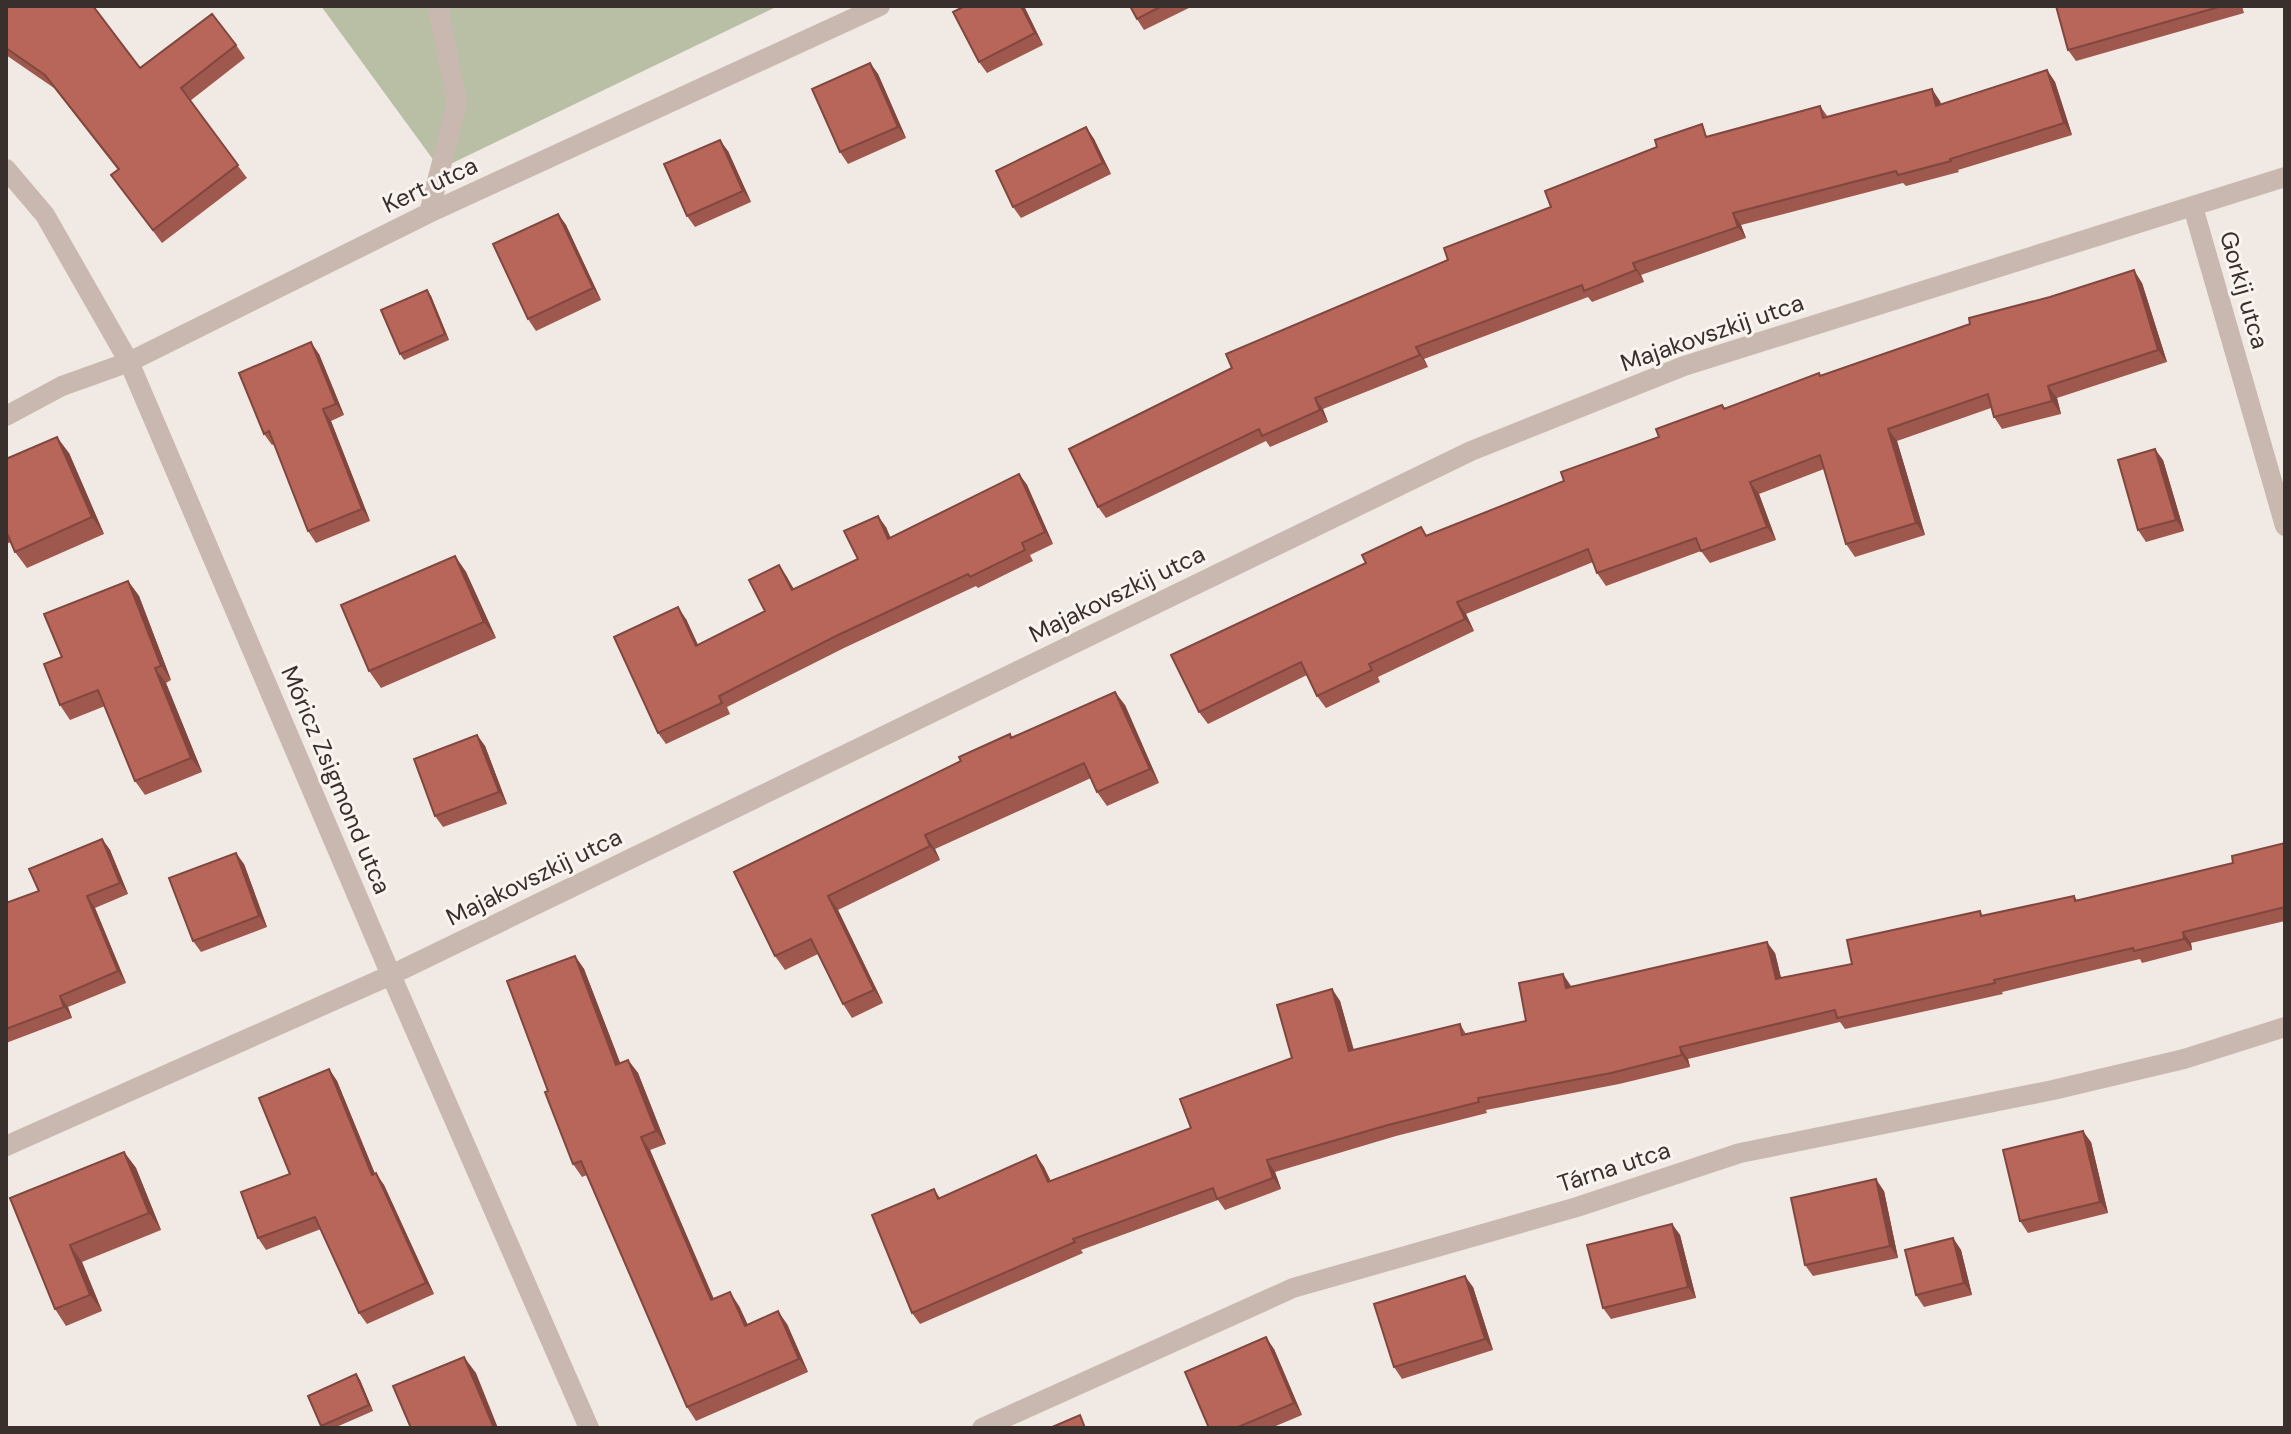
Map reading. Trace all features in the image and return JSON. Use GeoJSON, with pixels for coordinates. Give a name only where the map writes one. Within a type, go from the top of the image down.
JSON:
{"type":"FeatureCollection","features":[{"type":"Feature","properties":{"kind":"street"},"geometry":{"type":"LineString","coordinates":[[429,213],[457,103],[438,6]]}},
{"type":"Feature","properties":{"kind":"street","name":"Kert utca"},"geometry":{"type":"LineString","coordinates":[[6,416],[62,386],[129,362],[429,213],[880,6]]}},
{"type":"Feature","properties":{"kind":"street","name":"Móricz Zsigmond utca"},"geometry":{"type":"LineString","coordinates":[[6,169],[45,215],[129,362],[589,1428]]}},
{"type":"Feature","properties":{"kind":"street","name":"Majakovszkij utca"},"geometry":{"type":"LineString","coordinates":[[6,1146],[391,975],[1471,451],[1684,366],[2285,177]]}},
{"type":"Feature","properties":{"kind":"street","name":"Gorkij utca"},"geometry":{"type":"LineString","coordinates":[[2193,207],[2285,526]]}},
{"type":"Feature","properties":{"kind":"street","name":"Tárna utca"},"geometry":{"type":"LineString","coordinates":[[982,1428],[1293,1288],[1577,1207],[1740,1153],[2053,1090],[2184,1059],[2285,1027]]}},
{"type":"Feature","properties":{"kind":"green space"},"geometry":{"type":"Polygon","coordinates":[[[321,6],[778,6],[440,169],[321,6]]]}},
{"type":"Feature","properties":{"kind":"building"},"geometry":{"type":"Polygon","coordinates":[[[6,6],[93,6],[140,68],[212,14],[236,45],[181,88],[238,165],[153,230],[111,175],[119,169],[45,75],[6,48],[6,6]]]}},
{"type":"Feature","properties":{"kind":"building"},"geometry":{"type":"Polygon","coordinates":[[[965,6],[1021,6],[1035,33],[979,62],[953,12],[965,6]]]}},
{"type":"Feature","properties":{"kind":"building"},"geometry":{"type":"Polygon","coordinates":[[[1130,6],[1162,6],[1137,19],[1130,6]]]}},
{"type":"Feature","properties":{"kind":"building"},"geometry":{"type":"Polygon","coordinates":[[[2056,6],[2222,6],[2068,50],[2056,6]]]}},
{"type":"Feature","properties":{"kind":"building"},"geometry":{"type":"Polygon","coordinates":[[[870,63],[898,127],[840,152],[812,89],[870,63]]]}},
{"type":"Feature","properties":{"kind":"building"},"geometry":{"type":"Polygon","coordinates":[[[2047,70],[2064,123],[1951,161],[1898,175],[1896,171],[1733,213],[1738,227],[1633,263],[1636,270],[1584,291],[1582,285],[1416,347],[1420,355],[1315,398],[1320,410],[1262,436],[1259,429],[1098,507],[1069,449],[1232,368],[1226,354],[1448,260],[1444,248],[1551,207],[1545,191],[1657,147],[1655,140],[1702,124],[1706,137],[1820,106],[1823,118],[1932,89],[1936,106],[2047,70]]]}},
{"type":"Feature","properties":{"kind":"building"},"geometry":{"type":"Polygon","coordinates":[[[1086,127],[1103,163],[1013,207],[996,171],[1086,127]]]}},
{"type":"Feature","properties":{"kind":"building"},"geometry":{"type":"Polygon","coordinates":[[[720,140],[743,191],[687,216],[664,164],[720,140]]]}},
{"type":"Feature","properties":{"kind":"building"},"geometry":{"type":"Polygon","coordinates":[[[558,214],[593,288],[528,319],[493,244],[558,214]]]}},
{"type":"Feature","properties":{"kind":"building"},"geometry":{"type":"Polygon","coordinates":[[[2134,270],[2158,350],[2048,386],[2052,401],[1994,417],[1988,394],[1888,429],[1916,523],[1846,544],[1820,455],[1750,482],[1767,527],[1701,551],[1696,538],[1597,573],[1588,549],[1457,602],[1465,619],[1369,664],[1372,670],[1317,696],[1301,662],[1199,712],[1171,655],[1366,563],[1362,555],[1421,527],[1426,536],[1564,481],[1561,472],[1659,437],[1656,429],[1722,405],[1724,409],[1819,373],[1820,376],[1970,324],[1969,318],[2050,297],[2134,270]]]}},
{"type":"Feature","properties":{"kind":"building"},"geometry":{"type":"Polygon","coordinates":[[[427,290],[445,334],[400,354],[381,310],[427,290]]]}},
{"type":"Feature","properties":{"kind":"building"},"geometry":{"type":"Polygon","coordinates":[[[311,342],[336,404],[323,409],[362,509],[308,531],[269,431],[264,434],[239,373],[311,342]]]}},
{"type":"Feature","properties":{"kind":"building"},"geometry":{"type":"Polygon","coordinates":[[[57,437],[92,517],[15,552],[6,531],[6,459],[57,437]]]}},
{"type":"Feature","properties":{"kind":"building"},"geometry":{"type":"Polygon","coordinates":[[[2155,449],[2176,520],[2138,530],[2118,460],[2155,449]]]}},
{"type":"Feature","properties":{"kind":"building"},"geometry":{"type":"Polygon","coordinates":[[[1019,474],[1045,532],[1022,543],[1025,550],[836,636],[719,696],[722,703],[658,733],[614,637],[678,607],[696,646],[765,611],[749,580],[779,565],[792,590],[858,559],[844,531],[878,516],[888,539],[1019,474]]]}},
{"type":"Feature","properties":{"kind":"building"},"geometry":{"type":"Polygon","coordinates":[[[455,556],[484,622],[369,671],[341,605],[455,556]]]}},
{"type":"Feature","properties":{"kind":"building"},"geometry":{"type":"Polygon","coordinates":[[[128,581],[161,666],[155,668],[191,758],[135,781],[98,690],[60,705],[44,664],[62,657],[44,614],[128,581]]]}},
{"type":"Feature","properties":{"kind":"building"},"geometry":{"type":"Polygon","coordinates":[[[1115,692],[1150,769],[1097,792],[1084,763],[925,835],[930,846],[828,896],[874,990],[843,1004],[811,939],[775,956],[734,872],[961,761],[959,757],[1010,734],[1011,738],[1115,692]]]}},
{"type":"Feature","properties":{"kind":"building"},"geometry":{"type":"Polygon","coordinates":[[[477,735],[499,792],[435,816],[414,759],[477,735]]]}},
{"type":"Feature","properties":{"kind":"building"},"geometry":{"type":"Polygon","coordinates":[[[102,839],[120,883],[87,896],[118,971],[60,996],[64,1007],[6,1029],[6,903],[39,891],[29,869],[102,839]]]}},
{"type":"Feature","properties":{"kind":"building"},"geometry":{"type":"Polygon","coordinates":[[[2285,843],[2285,907],[2183,932],[2184,939],[2134,951],[2133,948],[1837,1018],[1835,1010],[1680,1047],[1682,1055],[1611,1073],[1478,1098],[1479,1102],[1267,1160],[1273,1178],[1217,1199],[1213,1188],[1073,1239],[1075,1242],[912,1313],[872,1215],[934,1189],[938,1199],[1036,1155],[1048,1182],[1191,1128],[1180,1099],[1292,1058],[1277,1005],[1332,989],[1349,1051],[1460,1024],[1462,1035],[1526,1021],[1519,983],[1563,974],[1566,988],[1767,942],[1776,979],[1852,964],[1847,940],[1980,911],[1981,916],[2074,896],[2075,901],[2233,863],[2232,856],[2285,843]]]}},
{"type":"Feature","properties":{"kind":"building"},"geometry":{"type":"Polygon","coordinates":[[[236,853],[259,916],[193,941],[169,878],[236,853]]]}},
{"type":"Feature","properties":{"kind":"building"},"geometry":{"type":"Polygon","coordinates":[[[575,956],[616,1065],[628,1060],[656,1131],[641,1137],[711,1300],[730,1292],[745,1326],[778,1311],[799,1359],[687,1407],[581,1161],[573,1164],[507,981],[575,956]]]}},
{"type":"Feature","properties":{"kind":"building"},"geometry":{"type":"Polygon","coordinates":[[[329,1069],[372,1175],[376,1173],[426,1283],[359,1313],[315,1217],[258,1238],[241,1192],[290,1174],[259,1098],[329,1069]]]}},
{"type":"Feature","properties":{"kind":"building"},"geometry":{"type":"Polygon","coordinates":[[[2083,1131],[2100,1202],[2020,1221],[2003,1150],[2083,1131]]]}},
{"type":"Feature","properties":{"kind":"building"},"geometry":{"type":"Polygon","coordinates":[[[124,1152],[149,1213],[70,1245],[90,1295],[55,1309],[10,1198],[124,1152]]]}},
{"type":"Feature","properties":{"kind":"building"},"geometry":{"type":"Polygon","coordinates":[[[1876,1179],[1890,1246],[1805,1265],[1791,1198],[1876,1179]]]}},
{"type":"Feature","properties":{"kind":"building"},"geometry":{"type":"Polygon","coordinates":[[[1672,1224],[1688,1287],[1603,1308],[1587,1245],[1672,1224]]]}},
{"type":"Feature","properties":{"kind":"building"},"geometry":{"type":"Polygon","coordinates":[[[1953,1238],[1964,1283],[1916,1295],[1905,1250],[1953,1238]]]}},
{"type":"Feature","properties":{"kind":"building"},"geometry":{"type":"Polygon","coordinates":[[[1465,1276],[1485,1339],[1394,1367],[1374,1304],[1465,1276]]]}},
{"type":"Feature","properties":{"kind":"building"},"geometry":{"type":"Polygon","coordinates":[[[1266,1337],[1294,1403],[1236,1428],[1209,1428],[1185,1372],[1266,1337]]]}},
{"type":"Feature","properties":{"kind":"building"},"geometry":{"type":"Polygon","coordinates":[[[464,1357],[494,1428],[411,1428],[393,1386],[464,1357]]]}},
{"type":"Feature","properties":{"kind":"building"},"geometry":{"type":"Polygon","coordinates":[[[356,1374],[369,1405],[321,1426],[308,1396],[356,1374]]]}},
{"type":"Feature","properties":{"kind":"building"},"geometry":{"type":"Polygon","coordinates":[[[1080,1415],[1085,1428],[1050,1428],[1080,1415]]]}}]}
